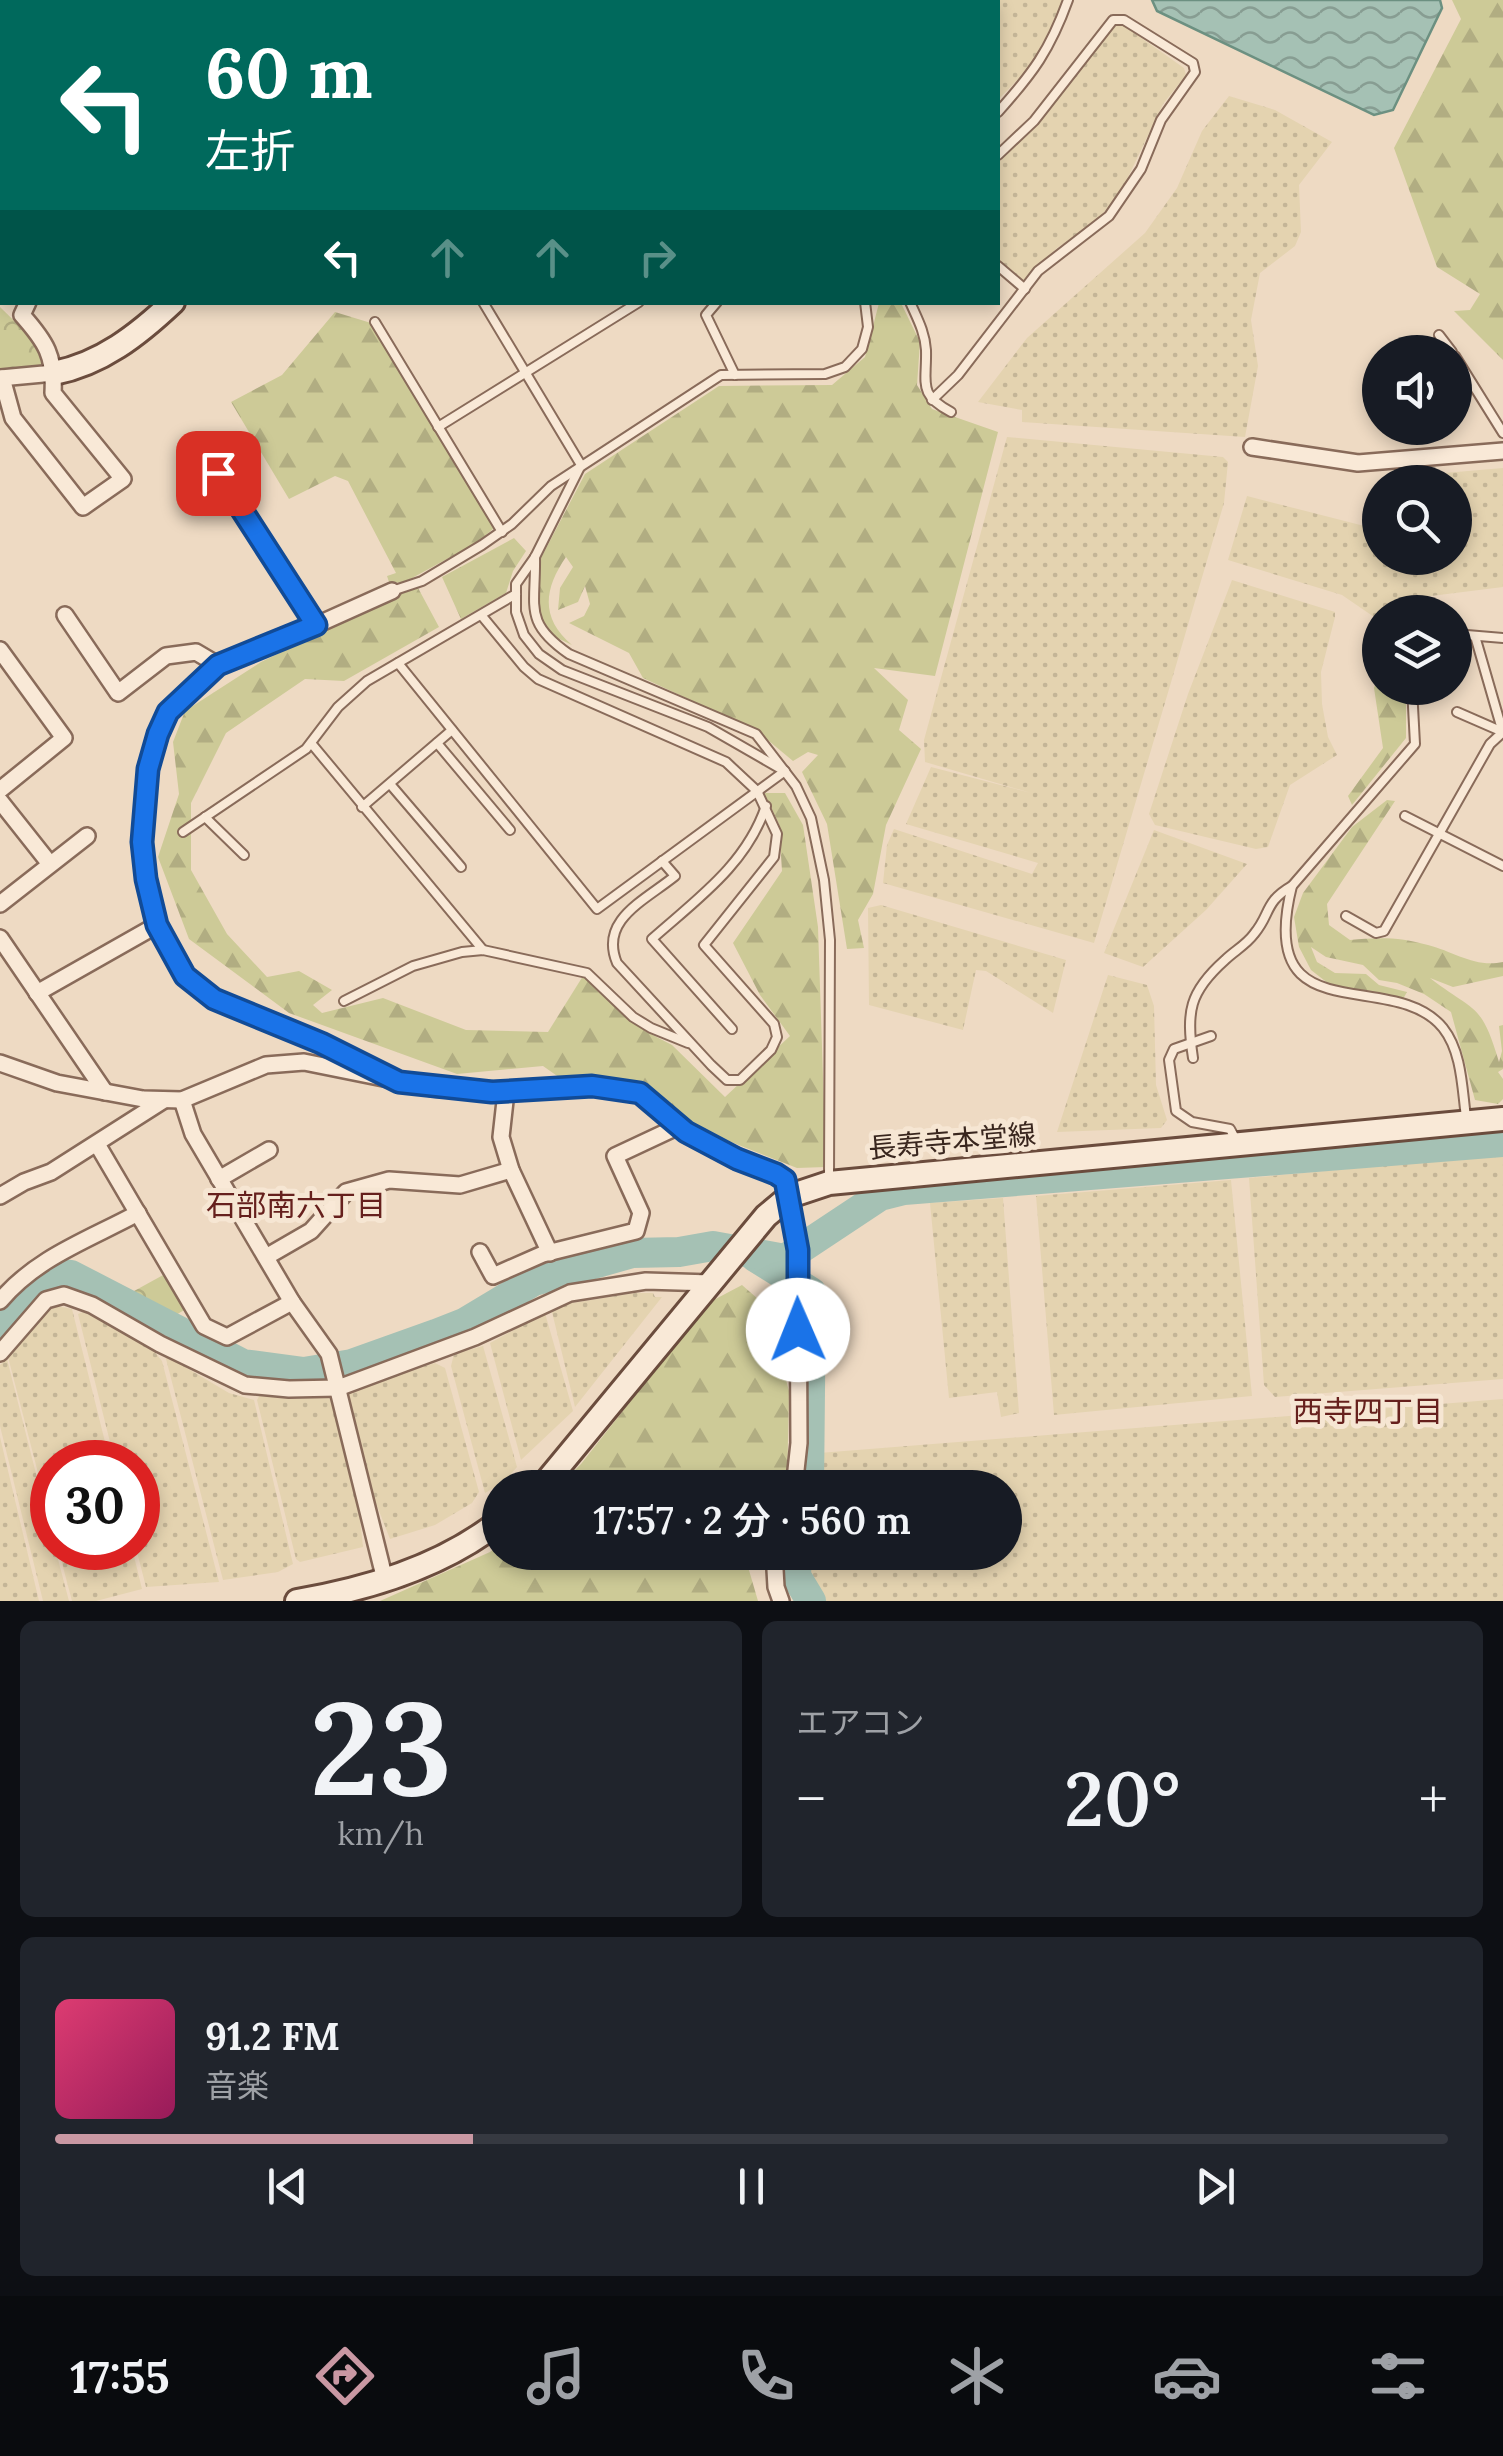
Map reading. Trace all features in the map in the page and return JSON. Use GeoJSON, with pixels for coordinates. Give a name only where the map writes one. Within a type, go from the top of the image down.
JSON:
{"type":"FeatureCollection","features":[{"type":"Feature","properties":{"kind":"main road"},"geometry":{"type":"LineString","coordinates":[[54,373],[76,369],[110,352],[168,305]]}},
{"type":"Feature","properties":{"kind":"main road","name":"長寿寺本堂線"},"geometry":{"type":"LineString","coordinates":[[557,1470],[766,1216],[790,1196],[829,1182],[1503,1118]]}},
{"type":"Feature","properties":{"kind":"main road"},"geometry":{"type":"LineString","coordinates":[[313,1600],[385,1580],[482,1536]]}},
{"type":"Feature","properties":{"kind":"street"},"geometry":{"type":"LineString","coordinates":[[26,305],[22,314],[46,343],[54,373],[53,393],[122,479],[83,506],[13,418],[1,378],[54,373]]}},
{"type":"Feature","properties":{"kind":"street"},"geometry":{"type":"LineString","coordinates":[[1252,447],[1358,463],[1503,451]]}},
{"type":"Feature","properties":{"kind":"street"},"geometry":{"type":"LineString","coordinates":[[218,473],[316,625]]}},
{"type":"Feature","properties":{"kind":"street"},"geometry":{"type":"LineString","coordinates":[[392,591],[218,665],[168,712],[148,769],[142,842],[157,925],[185,976],[214,999],[321,1043],[399,1082]]}},
{"type":"Feature","properties":{"kind":"street"},"geometry":{"type":"LineString","coordinates":[[66,615],[118,694],[166,656],[196,652],[218,665]]}},
{"type":"Feature","properties":{"kind":"street"},"geometry":{"type":"LineString","coordinates":[[0,650],[6,673],[64,738],[0,790]]}},
{"type":"Feature","properties":{"kind":"street"},"geometry":{"type":"LineString","coordinates":[[0,800],[50,864]]}},
{"type":"Feature","properties":{"kind":"street"},"geometry":{"type":"LineString","coordinates":[[0,904],[87,836]]}},
{"type":"Feature","properties":{"kind":"street"},"geometry":{"type":"LineString","coordinates":[[38,993],[157,925]]}},
{"type":"Feature","properties":{"kind":"street"},"geometry":{"type":"LineString","coordinates":[[0,938],[105,1092]]}},
{"type":"Feature","properties":{"kind":"street"},"geometry":{"type":"LineString","coordinates":[[1,1065],[57,1083],[164,1100],[182,1100],[266,1066],[304,1062],[433,1088],[506,1092],[592,1086],[640,1093],[679,1126],[737,1159],[785,1180],[798,1277],[796,1470]]}},
{"type":"Feature","properties":{"kind":"street"},"geometry":{"type":"LineString","coordinates":[[506,1092],[501,1137],[511,1170],[550,1252]]}},
{"type":"Feature","properties":{"kind":"street"},"geometry":{"type":"LineString","coordinates":[[0,1196],[51,1172],[164,1100]]}},
{"type":"Feature","properties":{"kind":"street"},"geometry":{"type":"LineString","coordinates":[[182,1100],[193,1134],[292,1302],[329,1354],[385,1580]]}},
{"type":"Feature","properties":{"kind":"street"},"geometry":{"type":"LineString","coordinates":[[480,1252],[493,1276],[550,1252],[636,1231],[641,1213],[615,1156],[679,1126]]}},
{"type":"Feature","properties":{"kind":"street"},"geometry":{"type":"LineString","coordinates":[[98,1144],[204,1326],[227,1337],[292,1302]]}},
{"type":"Feature","properties":{"kind":"street"},"geometry":{"type":"LineString","coordinates":[[220,1179],[269,1150]]}},
{"type":"Feature","properties":{"kind":"street"},"geometry":{"type":"LineString","coordinates":[[266,1257],[310,1231],[346,1192],[389,1180],[460,1185],[511,1170]]}},
{"type":"Feature","properties":{"kind":"street"},"geometry":{"type":"LineString","coordinates":[[0,1300],[39,1263],[138,1213]]}},
{"type":"Feature","properties":{"kind":"street"},"geometry":{"type":"LineString","coordinates":[[0,1353],[46,1300],[64,1295],[92,1305],[245,1385],[289,1390],[338,1388],[474,1337],[570,1293],[646,1281],[711,1283]]}},
{"type":"Feature","properties":{"kind":"street"},"geometry":{"type":"LineString","coordinates":[[775,1570],[782,1601]]}},
{"type":"Feature","properties":{"kind":"lane"},"geometry":{"type":"LineString","coordinates":[[1000,110],[1034,72],[1054,40],[1068,0]]}},
{"type":"Feature","properties":{"kind":"lane"},"geometry":{"type":"LineString","coordinates":[[932,400],[958,375],[1050,260],[1109,216],[1124,198],[1142,169],[1161,120],[1194,72],[1193,63],[1124,20],[1113,20],[1034,121],[1000,153]]}},
{"type":"Feature","properties":{"kind":"lane"},"geometry":{"type":"LineString","coordinates":[[1000,268],[1025,289]]}},
{"type":"Feature","properties":{"kind":"lane"},"geometry":{"type":"LineString","coordinates":[[485,305],[582,465]]}},
{"type":"Feature","properties":{"kind":"lane"},"geometry":{"type":"LineString","coordinates":[[438,427],[634,305]]}},
{"type":"Feature","properties":{"kind":"lane"},"geometry":{"type":"LineString","coordinates":[[714,305],[706,315],[735,375]]}},
{"type":"Feature","properties":{"kind":"lane"},"geometry":{"type":"LineString","coordinates":[[392,591],[422,581],[502,532],[551,486],[720,375],[825,374],[844,367],[862,350],[868,326],[866,305]]}},
{"type":"Feature","properties":{"kind":"lane"},"geometry":{"type":"LineString","coordinates":[[911,305],[923,330],[926,393],[951,412]]}},
{"type":"Feature","properties":{"kind":"lane"},"geometry":{"type":"LineString","coordinates":[[376,322],[502,532]]}},
{"type":"Feature","properties":{"kind":"lane"},"geometry":{"type":"LineString","coordinates":[[1472,383],[1503,433]]}},
{"type":"Feature","properties":{"kind":"lane"},"geometry":{"type":"LineString","coordinates":[[582,465],[535,557],[516,584],[516,612],[524,635],[539,654],[562,670],[708,727],[785,771]]}},
{"type":"Feature","properties":{"kind":"lane"},"geometry":{"type":"LineString","coordinates":[[535,557],[532,608],[549,640],[569,654],[756,734],[796,786],[811,818],[824,880],[830,940],[829,1182]]}},
{"type":"Feature","properties":{"kind":"lane"},"geometry":{"type":"LineString","coordinates":[[183,832],[311,743],[338,706],[367,681],[516,594]]}},
{"type":"Feature","properties":{"kind":"lane"},"geometry":{"type":"LineString","coordinates":[[482,616],[538,679],[726,762],[757,791],[766,806],[777,834],[774,857],[704,945],[774,1024],[778,1037],[771,1050],[740,1080],[728,1080],[692,1045],[617,964],[611,950],[611,934],[619,922],[675,876],[662,861]]}},
{"type":"Feature","properties":{"kind":"lane"},"geometry":{"type":"LineString","coordinates":[[1472,636],[1503,638]]}},
{"type":"Feature","properties":{"kind":"lane"},"geometry":{"type":"LineString","coordinates":[[1476,636],[1503,733]]}},
{"type":"Feature","properties":{"kind":"lane"},"geometry":{"type":"LineString","coordinates":[[398,663],[597,909],[785,771]]}},
{"type":"Feature","properties":{"kind":"lane"},"geometry":{"type":"LineString","coordinates":[[1193,1058],[1188,1025],[1195,993],[1257,932],[1267,907],[1292,886],[1415,744],[1413,705]]}},
{"type":"Feature","properties":{"kind":"lane"},"geometry":{"type":"LineString","coordinates":[[1458,712],[1503,733]]}},
{"type":"Feature","properties":{"kind":"lane"},"geometry":{"type":"LineString","coordinates":[[362,808],[452,730]]}},
{"type":"Feature","properties":{"kind":"lane"},"geometry":{"type":"LineString","coordinates":[[1346,916],[1376,933],[1384,931],[1490,744],[1503,733]]}},
{"type":"Feature","properties":{"kind":"lane"},"geometry":{"type":"LineString","coordinates":[[311,743],[484,950]]}},
{"type":"Feature","properties":{"kind":"lane"},"geometry":{"type":"LineString","coordinates":[[437,743],[510,830]]}},
{"type":"Feature","properties":{"kind":"lane"},"geometry":{"type":"LineString","coordinates":[[390,784],[461,867]]}},
{"type":"Feature","properties":{"kind":"lane"},"geometry":{"type":"LineString","coordinates":[[732,1030],[652,938],[722,878],[742,855],[757,832],[766,806]]}},
{"type":"Feature","properties":{"kind":"lane"},"geometry":{"type":"LineString","coordinates":[[1406,816],[1503,866]]}},
{"type":"Feature","properties":{"kind":"lane"},"geometry":{"type":"LineString","coordinates":[[205,818],[244,855]]}},
{"type":"Feature","properties":{"kind":"lane"},"geometry":{"type":"LineString","coordinates":[[1292,886],[1286,912],[1287,948],[1300,972],[1329,992],[1402,1002],[1442,1027],[1456,1050],[1466,1122]]}},
{"type":"Feature","properties":{"kind":"lane"},"geometry":{"type":"LineString","coordinates":[[344,1001],[413,966],[484,950],[587,973],[634,1017],[692,1045]]}},
{"type":"Feature","properties":{"kind":"lane"},"geometry":{"type":"LineString","coordinates":[[1211,1036],[1174,1049],[1169,1060],[1176,1112],[1192,1122],[1230,1129],[1238,1144]]}},
{"type":"Feature","properties":{"kind":"shaded area"},"geometry":{"type":"Polygon","coordinates":[[[1000,0],[1064,0],[1050,39],[1000,98],[1000,0]]]}},
{"type":"Feature","properties":{"kind":"shaded area"},"geometry":{"type":"Polygon","coordinates":[[[1123,25],[1184,68],[1186,75],[1163,104],[1120,194],[1095,222],[1057,248],[1023,281],[1000,264],[1000,161],[1035,126],[1113,26],[1123,25]]]}},
{"type":"Feature","properties":{"kind":"shaded area"},"geometry":{"type":"Polygon","coordinates":[[[1229,96],[1275,110],[1332,142],[1299,185],[1301,232],[1295,246],[1260,273],[1251,320],[1258,366],[1245,437],[1022,422],[1022,410],[978,402],[1027,338],[1145,233],[1177,188],[1202,131],[1229,96]]]}},
{"type":"Feature","properties":{"kind":"shaded area"},"geometry":{"type":"Polygon","coordinates":[[[1007,437],[1223,457],[1228,462],[1224,503],[1094,943],[883,883],[887,845],[894,829],[1032,874],[1038,863],[906,824],[931,767],[1031,793],[925,762],[924,740],[1007,437]]]}},
{"type":"Feature","properties":{"kind":"shaded area"},"geometry":{"type":"Polygon","coordinates":[[[1503,468],[1503,587],[1439,595],[1362,595],[1362,609],[1342,595],[1228,560],[1247,496],[1362,525],[1362,575],[1472,575],[1472,471],[1503,468]]]}},
{"type":"Feature","properties":{"kind":"shaded area"},"geometry":{"type":"Polygon","coordinates":[[[1232,580],[1335,612],[1321,672],[1328,737],[1337,755],[1290,785],[1268,847],[1256,849],[1155,825],[1149,814],[1188,694],[1232,580]]]}},
{"type":"Feature","properties":{"kind":"shaded area"},"geometry":{"type":"Polygon","coordinates":[[[1154,830],[1247,864],[1206,910],[1143,967],[1104,953],[1154,830]]]}},
{"type":"Feature","properties":{"kind":"shaded area"},"geometry":{"type":"Polygon","coordinates":[[[881,905],[1066,960],[1053,1013],[986,971],[976,970],[963,1030],[869,1005],[868,908],[881,905]]]}},
{"type":"Feature","properties":{"kind":"shaded area"},"geometry":{"type":"Polygon","coordinates":[[[1108,975],[1147,985],[1154,1006],[1156,1085],[1167,1120],[1161,1128],[1057,1132],[1108,975]]]}},
{"type":"Feature","properties":{"kind":"shaded area"},"geometry":{"type":"Polygon","coordinates":[[[1503,1155],[1503,1379],[1275,1397],[1264,1385],[1249,1178],[1503,1155]]]}},
{"type":"Feature","properties":{"kind":"shaded area"},"geometry":{"type":"Polygon","coordinates":[[[1231,1180],[1252,1396],[1054,1415],[1036,1196],[1231,1180]]]}},
{"type":"Feature","properties":{"kind":"shaded area"},"geometry":{"type":"Polygon","coordinates":[[[1003,1198],[1019,1413],[1001,1417],[997,1392],[949,1398],[930,1203],[1003,1198]]]}},
{"type":"Feature","properties":{"kind":"shaded area"},"geometry":{"type":"Polygon","coordinates":[[[635,1293],[662,1297],[575,1407],[552,1312],[566,1304],[635,1293]]]}},
{"type":"Feature","properties":{"kind":"shaded area"},"geometry":{"type":"Polygon","coordinates":[[[52,1305],[72,1309],[105,1440],[30,1442],[8,1357],[52,1305]]]}},
{"type":"Feature","properties":{"kind":"shaded area"},"geometry":{"type":"Polygon","coordinates":[[[85,1311],[149,1345],[162,1361],[219,1582],[146,1587],[142,1570],[160,1570],[160,1440],[110,1440],[78,1314],[85,1311]]]}},
{"type":"Feature","properties":{"kind":"shaded area"},"geometry":{"type":"Polygon","coordinates":[[[545,1313],[573,1411],[521,1460],[490,1343],[545,1313]]]}},
{"type":"Feature","properties":{"kind":"shaded area"},"geometry":{"type":"Polygon","coordinates":[[[483,1346],[517,1467],[482,1470],[482,1482],[451,1366],[454,1354],[483,1346]]]}},
{"type":"Feature","properties":{"kind":"shaded area"},"geometry":{"type":"Polygon","coordinates":[[[165,1355],[229,1393],[254,1400],[293,1564],[278,1572],[223,1580],[165,1355]]]}},
{"type":"Feature","properties":{"kind":"shaded area"},"geometry":{"type":"Polygon","coordinates":[[[7,1359],[30,1450],[30,1548],[0,1426],[0,1365],[7,1359]]]}},
{"type":"Feature","properties":{"kind":"shaded area"},"geometry":{"type":"Polygon","coordinates":[[[435,1363],[445,1368],[479,1492],[472,1503],[435,1525],[390,1539],[370,1488],[346,1395],[349,1390],[435,1363]]]}},
{"type":"Feature","properties":{"kind":"shaded area"},"geometry":{"type":"Polygon","coordinates":[[[261,1393],[293,1399],[327,1397],[333,1401],[358,1500],[363,1547],[300,1562],[296,1559],[257,1400],[261,1393]]]}},
{"type":"Feature","properties":{"kind":"shaded area"},"geometry":{"type":"Polygon","coordinates":[[[1503,1399],[1503,1601],[825,1601],[808,1583],[804,1570],[1022,1570],[1022,1470],[818,1470],[819,1453],[1503,1399]]]}},
{"type":"Feature","properties":{"kind":"shaded area"},"geometry":{"type":"Polygon","coordinates":[[[0,1437],[39,1601],[0,1601],[0,1437]]]}},
{"type":"Feature","properties":{"kind":"shaded area"},"geometry":{"type":"Polygon","coordinates":[[[35,1570],[61,1570],[69,1601],[43,1601],[35,1570]]]}},
{"type":"Feature","properties":{"kind":"shaded area"},"geometry":{"type":"Polygon","coordinates":[[[64,1570],[137,1570],[142,1589],[96,1601],[72,1601],[64,1570]]]}},
{"type":"Feature","properties":{"kind":"green space"},"geometry":{"type":"Polygon","coordinates":[[[1452,0],[1503,0],[1503,360],[1454,311],[1470,310],[1480,294],[1437,267],[1394,148],[1461,19],[1452,0]]]}},
{"type":"Feature","properties":{"kind":"green space"},"geometry":{"type":"Polygon","coordinates":[[[878,305],[902,305],[920,342],[917,385],[932,409],[998,432],[935,676],[874,668],[908,700],[899,730],[921,749],[886,825],[873,894],[858,920],[864,948],[847,949],[827,824],[802,772],[818,755],[808,752],[793,761],[757,731],[643,678],[629,653],[569,623],[584,616],[590,604],[585,586],[578,602],[558,610],[560,588],[573,567],[566,557],[553,580],[549,603],[554,624],[572,645],[549,634],[531,601],[541,558],[585,474],[719,386],[832,385],[865,357],[878,305]]]}},
{"type":"Feature","properties":{"kind":"green space"},"geometry":{"type":"Polygon","coordinates":[[[0,307],[43,349],[44,365],[0,369],[0,307]]]}},
{"type":"Feature","properties":{"kind":"green space"},"geometry":{"type":"Polygon","coordinates":[[[335,312],[371,323],[494,528],[478,542],[403,583],[389,582],[387,576],[396,573],[348,481],[335,476],[289,499],[231,402],[282,375],[335,312]]]}},
{"type":"Feature","properties":{"kind":"green space"},"geometry":{"type":"Polygon","coordinates":[[[514,538],[526,551],[513,571],[506,593],[461,619],[442,577],[514,538]]]}},
{"type":"Feature","properties":{"kind":"green space"},"geometry":{"type":"Polygon","coordinates":[[[417,586],[439,627],[344,681],[305,679],[226,733],[191,803],[191,870],[227,934],[267,977],[299,971],[332,990],[313,1005],[322,1013],[383,998],[466,1030],[548,1032],[583,976],[645,1031],[672,1045],[725,1097],[790,1036],[760,995],[733,943],[782,871],[779,824],[764,793],[785,793],[803,825],[818,927],[826,1167],[797,1168],[693,1127],[638,1082],[570,1085],[543,1066],[457,1074],[289,1013],[189,939],[158,857],[179,794],[173,742],[185,711],[261,662],[417,586]]]}},
{"type":"Feature","properties":{"kind":"green space"},"geometry":{"type":"Polygon","coordinates":[[[1377,705],[1406,705],[1406,738],[1352,805],[1348,796],[1383,748],[1377,705]]]}},
{"type":"Feature","properties":{"kind":"green space"},"geometry":{"type":"Polygon","coordinates":[[[1387,800],[1395,801],[1327,904],[1329,925],[1350,940],[1408,940],[1474,961],[1503,962],[1503,976],[1453,987],[1430,978],[1475,1010],[1487,1028],[1499,1062],[1499,1026],[1503,1025],[1503,1069],[1498,1072],[1503,1079],[1503,1099],[1498,1104],[1475,1100],[1451,1012],[1424,994],[1379,980],[1363,965],[1326,957],[1311,947],[1317,962],[1335,973],[1366,974],[1379,985],[1407,992],[1403,999],[1334,988],[1311,970],[1299,947],[1294,917],[1303,893],[1352,827],[1387,800]]]}},
{"type":"Feature","properties":{"kind":"green space"},"geometry":{"type":"Polygon","coordinates":[[[165,1274],[186,1309],[169,1319],[125,1296],[165,1274]]]}},
{"type":"Feature","properties":{"kind":"green space"},"geometry":{"type":"Polygon","coordinates":[[[742,1285],[766,1306],[789,1391],[787,1470],[575,1470],[581,1464],[708,1303],[742,1285]]]}},
{"type":"Feature","properties":{"kind":"green space"},"geometry":{"type":"Polygon","coordinates":[[[482,1556],[482,1570],[749,1570],[758,1601],[380,1601],[482,1556]]]}},
{"type":"Feature","properties":{"kind":"water"},"geometry":{"type":"Polygon","coordinates":[[[1152,0],[1440,0],[1442,8],[1393,110],[1374,115],[1157,11],[1152,0]]]}},
{"type":"Feature","properties":{"kind":"waterway"},"geometry":{"type":"LineString","coordinates":[[0,1329],[38,1283],[47,1277],[71,1275],[243,1364],[304,1372],[352,1364],[436,1334],[464,1323],[534,1281],[632,1253],[679,1252],[713,1246],[785,1259],[880,1196],[904,1190],[1503,1142]]}},
{"type":"Feature","properties":{"kind":"waterway"},"geometry":{"type":"LineString","coordinates":[[755,1257],[811,1292],[809,1470]]}},
{"type":"Feature","properties":{"kind":"waterway"},"geometry":{"type":"LineString","coordinates":[[796,1570],[811,1601]]}},
{"type":"Feature","properties":{"kind":"district","name":"石部南六丁目"},"geometry":{"type":"Point","coordinates":[296,1205]}},
{"type":"Feature","properties":{"kind":"district","name":"西寺四丁目"},"geometry":{"type":"Point","coordinates":[1368,1411]}},
{"type":"Feature","properties":{"kind":"route"},"geometry":{"type":"LineString","coordinates":[[218,473],[316,625],[218,665],[168,712],[158,734],[148,769],[142,842],[146,879],[157,925],[185,976],[214,999],[247,1016],[321,1043],[399,1082],[492,1092],[592,1086],[640,1093],[686,1132],[785,1180],[798,1250],[798,1330]]}}]}
